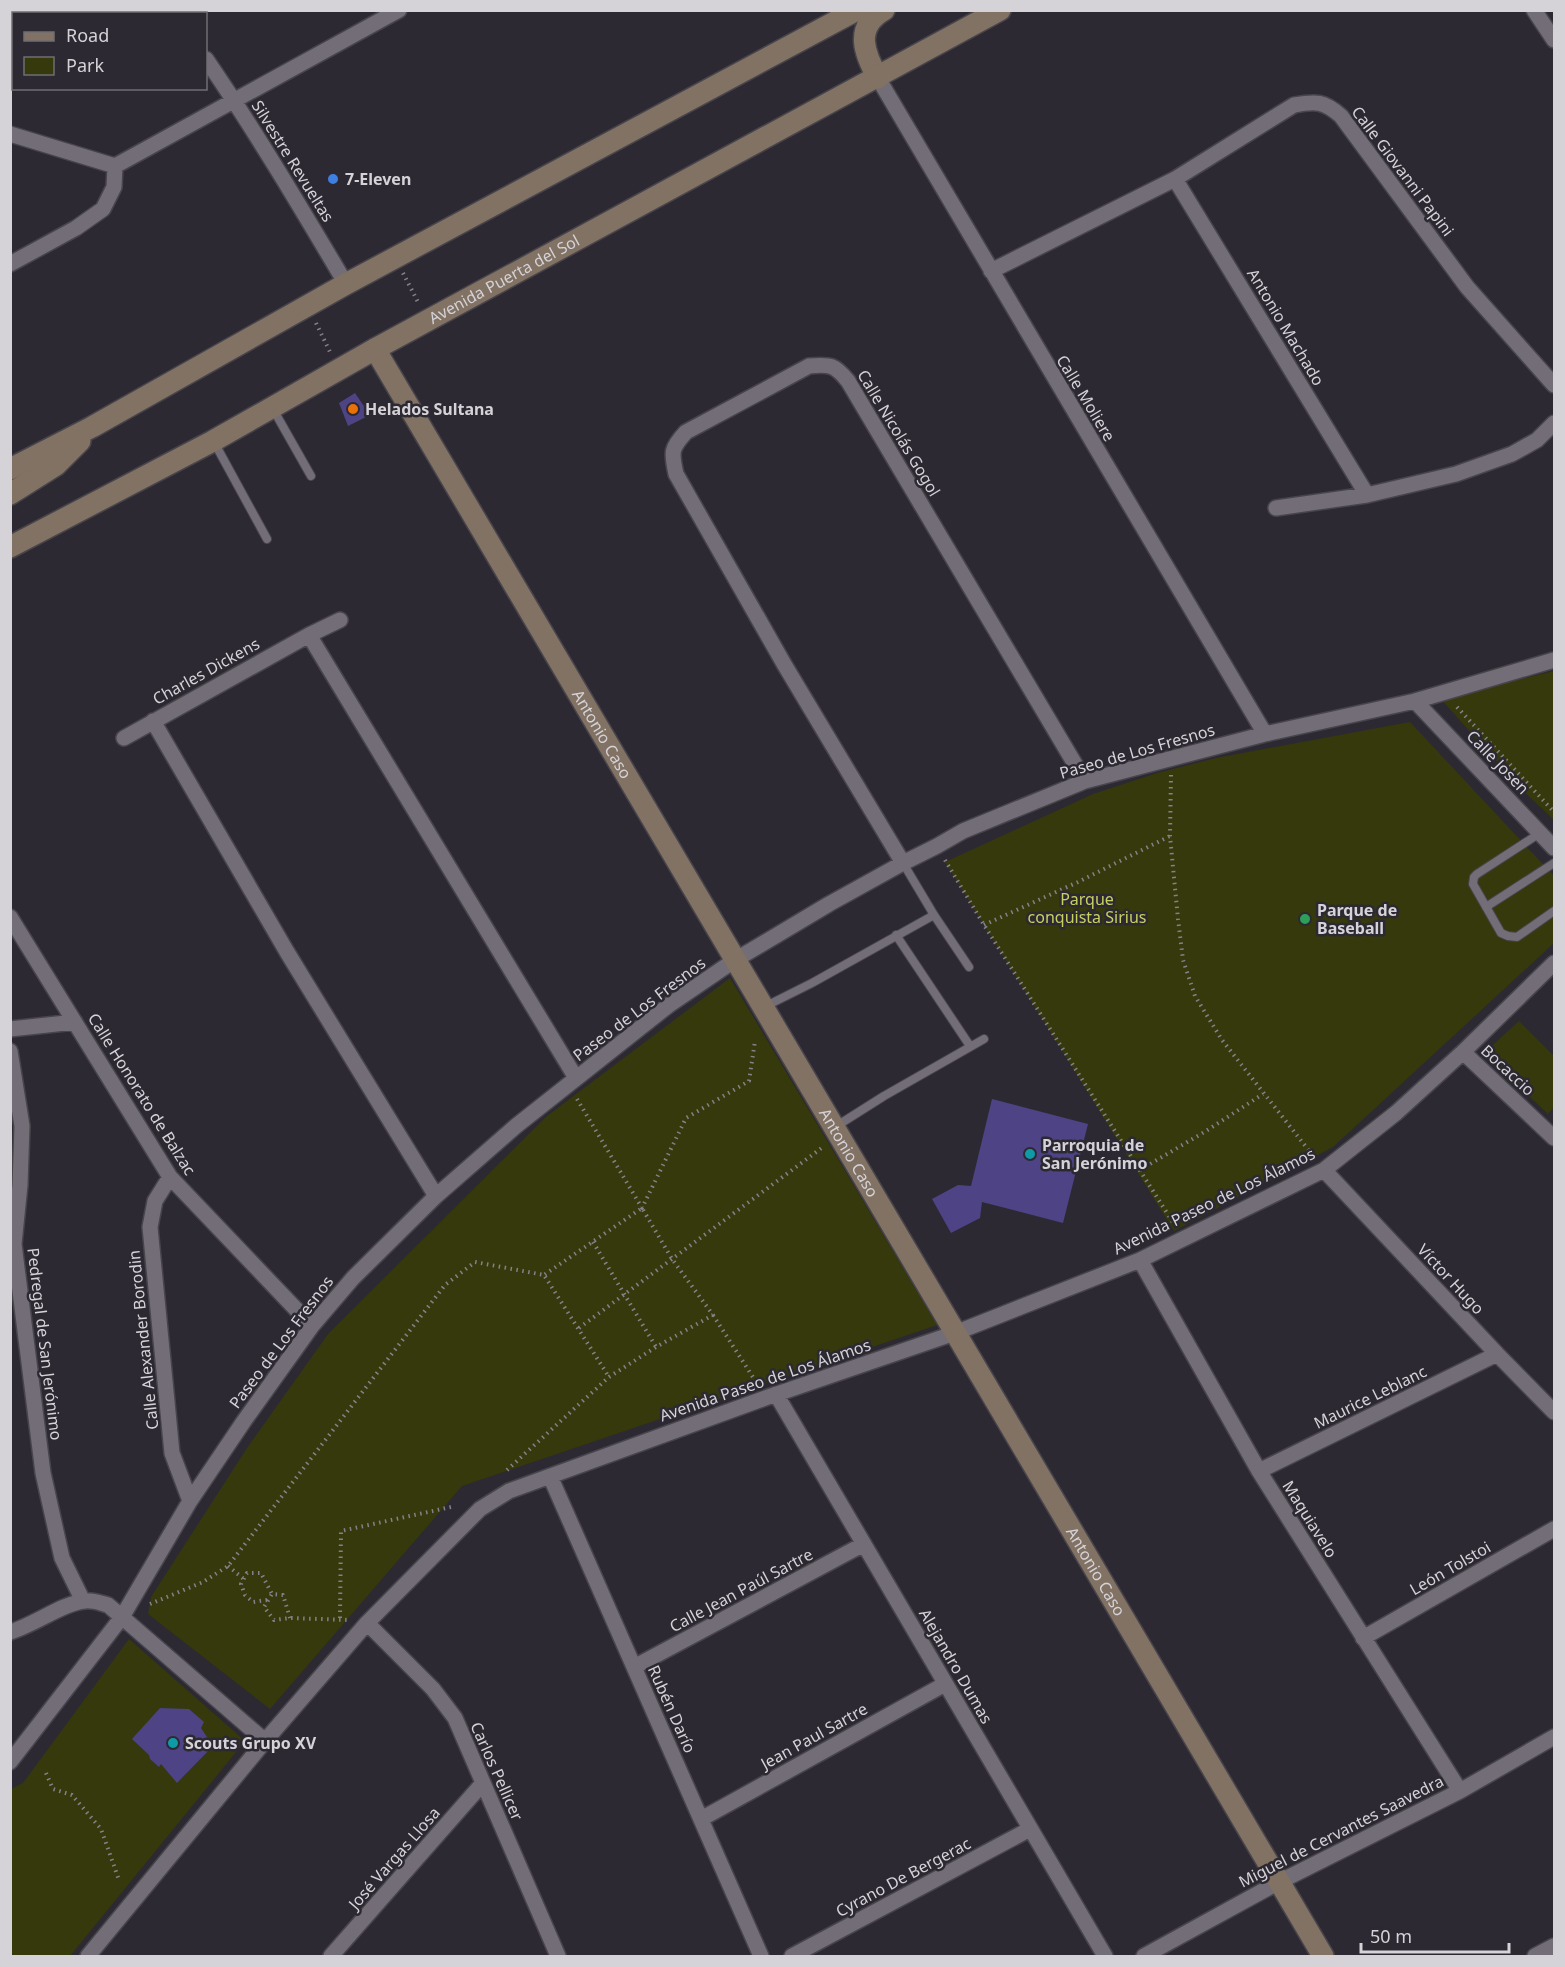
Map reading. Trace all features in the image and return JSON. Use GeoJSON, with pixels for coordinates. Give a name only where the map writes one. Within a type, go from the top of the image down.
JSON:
{"type":"FeatureCollection","features":[{"type":"Feature","properties":{"kind":"main road"},"geometry":{"type":"LineString","coordinates":[[10,469],[92,426],[346,284],[857,10]]}},
{"type":"Feature","properties":{"kind":"main road"},"geometry":{"type":"LineString","coordinates":[[878,78],[867,59],[864,43],[867,27],[884,10]]}},
{"type":"Feature","properties":{"kind":"main road","name":"Avenida Puerta del Sol"},"geometry":{"type":"LineString","coordinates":[[14,544],[213,441],[375,349],[1000,10]]}},
{"type":"Feature","properties":{"kind":"main road","name":"Antonio Caso"},"geometry":{"type":"LineString","coordinates":[[375,349],[1323,1956]]}},
{"type":"Feature","properties":{"kind":"main road"},"geometry":{"type":"LineString","coordinates":[[10,494],[56,465],[92,426]]}},
{"type":"Feature","properties":{"kind":"street"},"geometry":{"type":"LineString","coordinates":[[10,134],[115,166],[399,10]]}},
{"type":"Feature","properties":{"kind":"street"},"geometry":{"type":"LineString","coordinates":[[1534,10],[1554,40]]}},
{"type":"Feature","properties":{"kind":"street","name":"Silvestre Revueltas"},"geometry":{"type":"LineString","coordinates":[[207,60],[291,190],[346,284]]}},
{"type":"Feature","properties":{"kind":"street","name":"Calle Moliere"},"geometry":{"type":"LineString","coordinates":[[878,78],[1265,735]]}},
{"type":"Feature","properties":{"kind":"street","name":"Calle Giovanni Papini"},"geometry":{"type":"LineString","coordinates":[[991,271],[1174,179],[1294,105],[1312,102],[1328,105],[1341,116],[1467,286],[1554,385]]}},
{"type":"Feature","properties":{"kind":"street"},"geometry":{"type":"LineString","coordinates":[[10,264],[76,228],[103,209],[114,187],[115,166]]}},
{"type":"Feature","properties":{"kind":"street","name":"Antonio Machado"},"geometry":{"type":"LineString","coordinates":[[1174,179],[1367,495]]}},
{"type":"Feature","properties":{"kind":"street","name":"Calle Nicolás Gogol"},"geometry":{"type":"LineString","coordinates":[[903,863],[784,664],[676,474],[672,456],[675,444],[686,432],[809,366],[826,364],[837,368],[848,381],[1085,781]]}},
{"type":"Feature","properties":{"kind":"street"},"geometry":{"type":"LineString","coordinates":[[1276,508],[1367,495],[1456,474],[1512,454],[1537,440],[1554,423]]}},
{"type":"Feature","properties":{"kind":"street","name":"Charles Dickens"},"geometry":{"type":"LineString","coordinates":[[340,620],[153,721],[287,952],[436,1196]]}},
{"type":"Feature","properties":{"kind":"street"},"geometry":{"type":"LineString","coordinates":[[309,635],[576,1078]]}},
{"type":"Feature","properties":{"kind":"street","name":"Paseo de Los Fresnos"},"geometry":{"type":"LineString","coordinates":[[10,1762],[122,1617],[190,1501],[312,1326],[354,1278],[436,1196],[516,1126],[669,1005],[735,960],[903,863],[963,831],[1085,781],[1265,735],[1415,701],[1554,660]]}},
{"type":"Feature","properties":{"kind":"street","name":"Calle Josen"},"geometry":{"type":"LineString","coordinates":[[1415,701],[1554,848]]}},
{"type":"Feature","properties":{"kind":"street"},"geometry":{"type":"LineString","coordinates":[[124,738],[153,721]]}},
{"type":"Feature","properties":{"kind":"street","name":"Calle Honorato de Balzac"},"geometry":{"type":"LineString","coordinates":[[10,917],[170,1177],[312,1326]]}},
{"type":"Feature","properties":{"kind":"street","name":"Avenida Paseo de Los Álamos"},"geometry":{"type":"LineString","coordinates":[[88,1956],[367,1623],[480,1509],[509,1491],[772,1396],[955,1334],[1140,1260],[1324,1170],[1396,1113],[1463,1052],[1554,963]]}},
{"type":"Feature","properties":{"kind":"street"},"geometry":{"type":"LineString","coordinates":[[10,1029],[75,1022]]}},
{"type":"Feature","properties":{"kind":"street","name":"Pedregal de San Jerónimo"},"geometry":{"type":"LineString","coordinates":[[10,1051],[22,1126],[20,1185],[14,1244],[43,1473],[63,1558],[83,1601]]}},
{"type":"Feature","properties":{"kind":"street","name":"Bocaccio"},"geometry":{"type":"LineString","coordinates":[[1463,1052],[1554,1138]]}},
{"type":"Feature","properties":{"kind":"street","name":"Víctor Hugo"},"geometry":{"type":"LineString","coordinates":[[1324,1170],[1554,1412]]}},
{"type":"Feature","properties":{"kind":"street","name":"Calle Alexander Borodin"},"geometry":{"type":"LineString","coordinates":[[170,1177],[155,1201],[150,1227],[172,1453],[190,1501]]}},
{"type":"Feature","properties":{"kind":"street","name":"Maquiavelo"},"geometry":{"type":"LineString","coordinates":[[1140,1260],[1259,1471],[1460,1791]]}},
{"type":"Feature","properties":{"kind":"street","name":"Maurice Leblanc"},"geometry":{"type":"LineString","coordinates":[[1259,1471],[1497,1354]]}},
{"type":"Feature","properties":{"kind":"street","name":"Alejandro Dumas"},"geometry":{"type":"LineString","coordinates":[[772,1396],[864,1544],[1105,1956]]}},
{"type":"Feature","properties":{"kind":"street","name":"Rubén Darío"},"geometry":{"type":"LineString","coordinates":[[550,1476],[761,1956]]}},
{"type":"Feature","properties":{"kind":"street","name":"León Tolstoi"},"geometry":{"type":"LineString","coordinates":[[1362,1638],[1554,1528]]}},
{"type":"Feature","properties":{"kind":"street","name":"Calle Jean Paúl Sartre"},"geometry":{"type":"LineString","coordinates":[[634,1667],[864,1544]]}},
{"type":"Feature","properties":{"kind":"street"},"geometry":{"type":"LineString","coordinates":[[10,1632],[26,1628],[66,1607],[83,1601],[95,1601],[108,1605],[265,1742]]}},
{"type":"Feature","properties":{"kind":"street","name":"Carlos Pellicer"},"geometry":{"type":"LineString","coordinates":[[367,1623],[433,1689],[455,1718],[558,1956]]}},
{"type":"Feature","properties":{"kind":"street","name":"Jean Paul Sartre"},"geometry":{"type":"LineString","coordinates":[[701,1819],[945,1684]]}},
{"type":"Feature","properties":{"kind":"street","name":"Miguel de Cervantes Saavedra"},"geometry":{"type":"LineString","coordinates":[[1143,1956],[1278,1882],[1460,1791],[1554,1737]]}},
{"type":"Feature","properties":{"kind":"street","name":"José Vargas Llosa"},"geometry":{"type":"LineString","coordinates":[[331,1956],[483,1783]]}},
{"type":"Feature","properties":{"kind":"street","name":"Cyrano De Bergerac"},"geometry":{"type":"LineString","coordinates":[[792,1956],[1030,1829]]}},
{"type":"Feature","properties":{"kind":"street"},"geometry":{"type":"LineString","coordinates":[[1535,1956],[1554,1946]]}},
{"type":"Feature","properties":{"kind":"lane"},"geometry":{"type":"LineString","coordinates":[[272,407],[311,476]]}},
{"type":"Feature","properties":{"kind":"lane"},"geometry":{"type":"LineString","coordinates":[[213,441],[267,539]]}},
{"type":"Feature","properties":{"kind":"lane"},"geometry":{"type":"LineString","coordinates":[[1540,833],[1474,877],[1473,884],[1501,933],[1508,936],[1517,937],[1554,910]]}},
{"type":"Feature","properties":{"kind":"lane"},"geometry":{"type":"LineString","coordinates":[[903,863],[969,967]]}},
{"type":"Feature","properties":{"kind":"lane"},"geometry":{"type":"LineString","coordinates":[[1486,907],[1554,863]]}},
{"type":"Feature","properties":{"kind":"lane"},"geometry":{"type":"LineString","coordinates":[[763,1007],[812,983],[934,915]]}},
{"type":"Feature","properties":{"kind":"lane"},"geometry":{"type":"LineString","coordinates":[[896,935],[970,1046]]}},
{"type":"Feature","properties":{"kind":"lane"},"geometry":{"type":"LineString","coordinates":[[837,1133],[884,1096],[984,1039]]}},
{"type":"Feature","properties":{"kind":"path"},"geometry":{"type":"LineString","coordinates":[[395,258],[428,320]]}},
{"type":"Feature","properties":{"kind":"path"},"geometry":{"type":"LineString","coordinates":[[308,306],[338,370]]}},
{"type":"Feature","properties":{"kind":"path"},"geometry":{"type":"LineString","coordinates":[[1450,699],[1554,812]]}},
{"type":"Feature","properties":{"kind":"path"},"geometry":{"type":"LineString","coordinates":[[1171,759],[1170,836],[1183,960],[1195,996],[1222,1040],[1324,1170]]}},
{"type":"Feature","properties":{"kind":"path"},"geometry":{"type":"LineString","coordinates":[[984,925],[1170,836]]}},
{"type":"Feature","properties":{"kind":"path"},"geometry":{"type":"LineString","coordinates":[[937,846],[984,925],[1183,1238]]}},
{"type":"Feature","properties":{"kind":"path"},"geometry":{"type":"LineString","coordinates":[[122,1617],[203,1582],[228,1566],[445,1285],[475,1262],[544,1275],[642,1208],[686,1118],[749,1081],[755,1041]]}},
{"type":"Feature","properties":{"kind":"path"},"geometry":{"type":"LineString","coordinates":[[576,1078],[577,1098],[672,1259],[713,1315],[753,1378],[772,1396]]}},
{"type":"Feature","properties":{"kind":"path"},"geometry":{"type":"LineString","coordinates":[[1140,1170],[1263,1094]]}},
{"type":"Feature","properties":{"kind":"path"},"geometry":{"type":"LineString","coordinates":[[579,1329],[837,1133]]}},
{"type":"Feature","properties":{"kind":"path"},"geometry":{"type":"LineString","coordinates":[[593,1242],[656,1347]]}},
{"type":"Feature","properties":{"kind":"path"},"geometry":{"type":"LineString","coordinates":[[544,1275],[609,1377]]}},
{"type":"Feature","properties":{"kind":"path"},"geometry":{"type":"LineString","coordinates":[[507,1470],[609,1377],[713,1315]]}},
{"type":"Feature","properties":{"kind":"path"},"geometry":{"type":"LineString","coordinates":[[340,1618],[341,1531],[451,1507]]}},
{"type":"Feature","properties":{"kind":"path"},"geometry":{"type":"LineString","coordinates":[[228,1566],[244,1580]]}},
{"type":"Feature","properties":{"kind":"path"},"geometry":{"type":"LineString","coordinates":[[268,1600],[254,1602],[245,1595],[242,1584],[247,1573],[261,1573],[272,1594]]}},
{"type":"Feature","properties":{"kind":"path"},"geometry":{"type":"LineString","coordinates":[[272,1594],[264,1607],[274,1620],[340,1618],[367,1623]]}},
{"type":"Feature","properties":{"kind":"path"},"geometry":{"type":"LineString","coordinates":[[272,1594],[283,1595],[290,1618]]}},
{"type":"Feature","properties":{"kind":"path"},"geometry":{"type":"LineString","coordinates":[[46,1773],[53,1789],[72,1795],[101,1829],[119,1880]]}},
{"type":"Feature","properties":{"kind":"green space"},"geometry":{"type":"Polygon","coordinates":[[[1554,671],[1554,820],[1519,787],[1441,699],[1554,671]]]}},
{"type":"Feature","properties":{"kind":"green space","name":"Parque conquista Sirius"},"geometry":{"type":"Polygon","coordinates":[[[1410,722],[1554,876],[1554,943],[1333,1147],[1174,1231],[945,862],[1093,794],[1157,773],[1216,758],[1410,722]]]}},
{"type":"Feature","properties":{"kind":"green space"},"geometry":{"type":"Polygon","coordinates":[[[730,978],[937,1325],[462,1486],[270,1709],[148,1614],[151,1597],[247,1448],[328,1334],[547,1116],[730,978]]]}},
{"type":"Feature","properties":{"kind":"green space"},"geometry":{"type":"Polygon","coordinates":[[[1519,1021],[1554,1056],[1554,1107],[1548,1114],[1484,1053],[1519,1021]]]}},
{"type":"Feature","properties":{"kind":"green space"},"geometry":{"type":"Polygon","coordinates":[[[129,1639],[245,1741],[70,1956],[11,1956],[11,1789],[23,1783],[129,1639]]]}},
{"type":"Feature","properties":{"kind":"building","name":"Helados Sultana"},"geometry":{"type":"Polygon","coordinates":[[[355,393],[370,415],[348,426],[339,403],[355,393]]]}},
{"type":"Feature","properties":{"kind":"building","name":"Parroquia de San Jerónimo"},"geometry":{"type":"Polygon","coordinates":[[[992,1099],[1088,1124],[1063,1223],[982,1202],[980,1218],[951,1233],[932,1199],[958,1185],[971,1186],[992,1099]]]}},
{"type":"Feature","properties":{"kind":"building","name":"Scouts Grupo XV"},"geometry":{"type":"Polygon","coordinates":[[[160,1708],[189,1709],[204,1722],[201,1728],[213,1746],[177,1783],[161,1764],[159,1767],[132,1739],[160,1708]]]}},
{"type":"Feature","properties":{"kind":"place","name":"7-Eleven"},"geometry":{"type":"Point","coordinates":[333,179]}},
{"type":"Feature","properties":{"kind":"place","name":"Helados Sultana"},"geometry":{"type":"Point","coordinates":[353,409]}},
{"type":"Feature","properties":{"kind":"place","name":"Parque de Baseball"},"geometry":{"type":"Point","coordinates":[1305,919]}},
{"type":"Feature","properties":{"kind":"place","name":"Parroquia de San Jerónimo"},"geometry":{"type":"Point","coordinates":[1030,1154]}},
{"type":"Feature","properties":{"kind":"place","name":"Scouts Grupo XV"},"geometry":{"type":"Point","coordinates":[173,1743]}}]}
